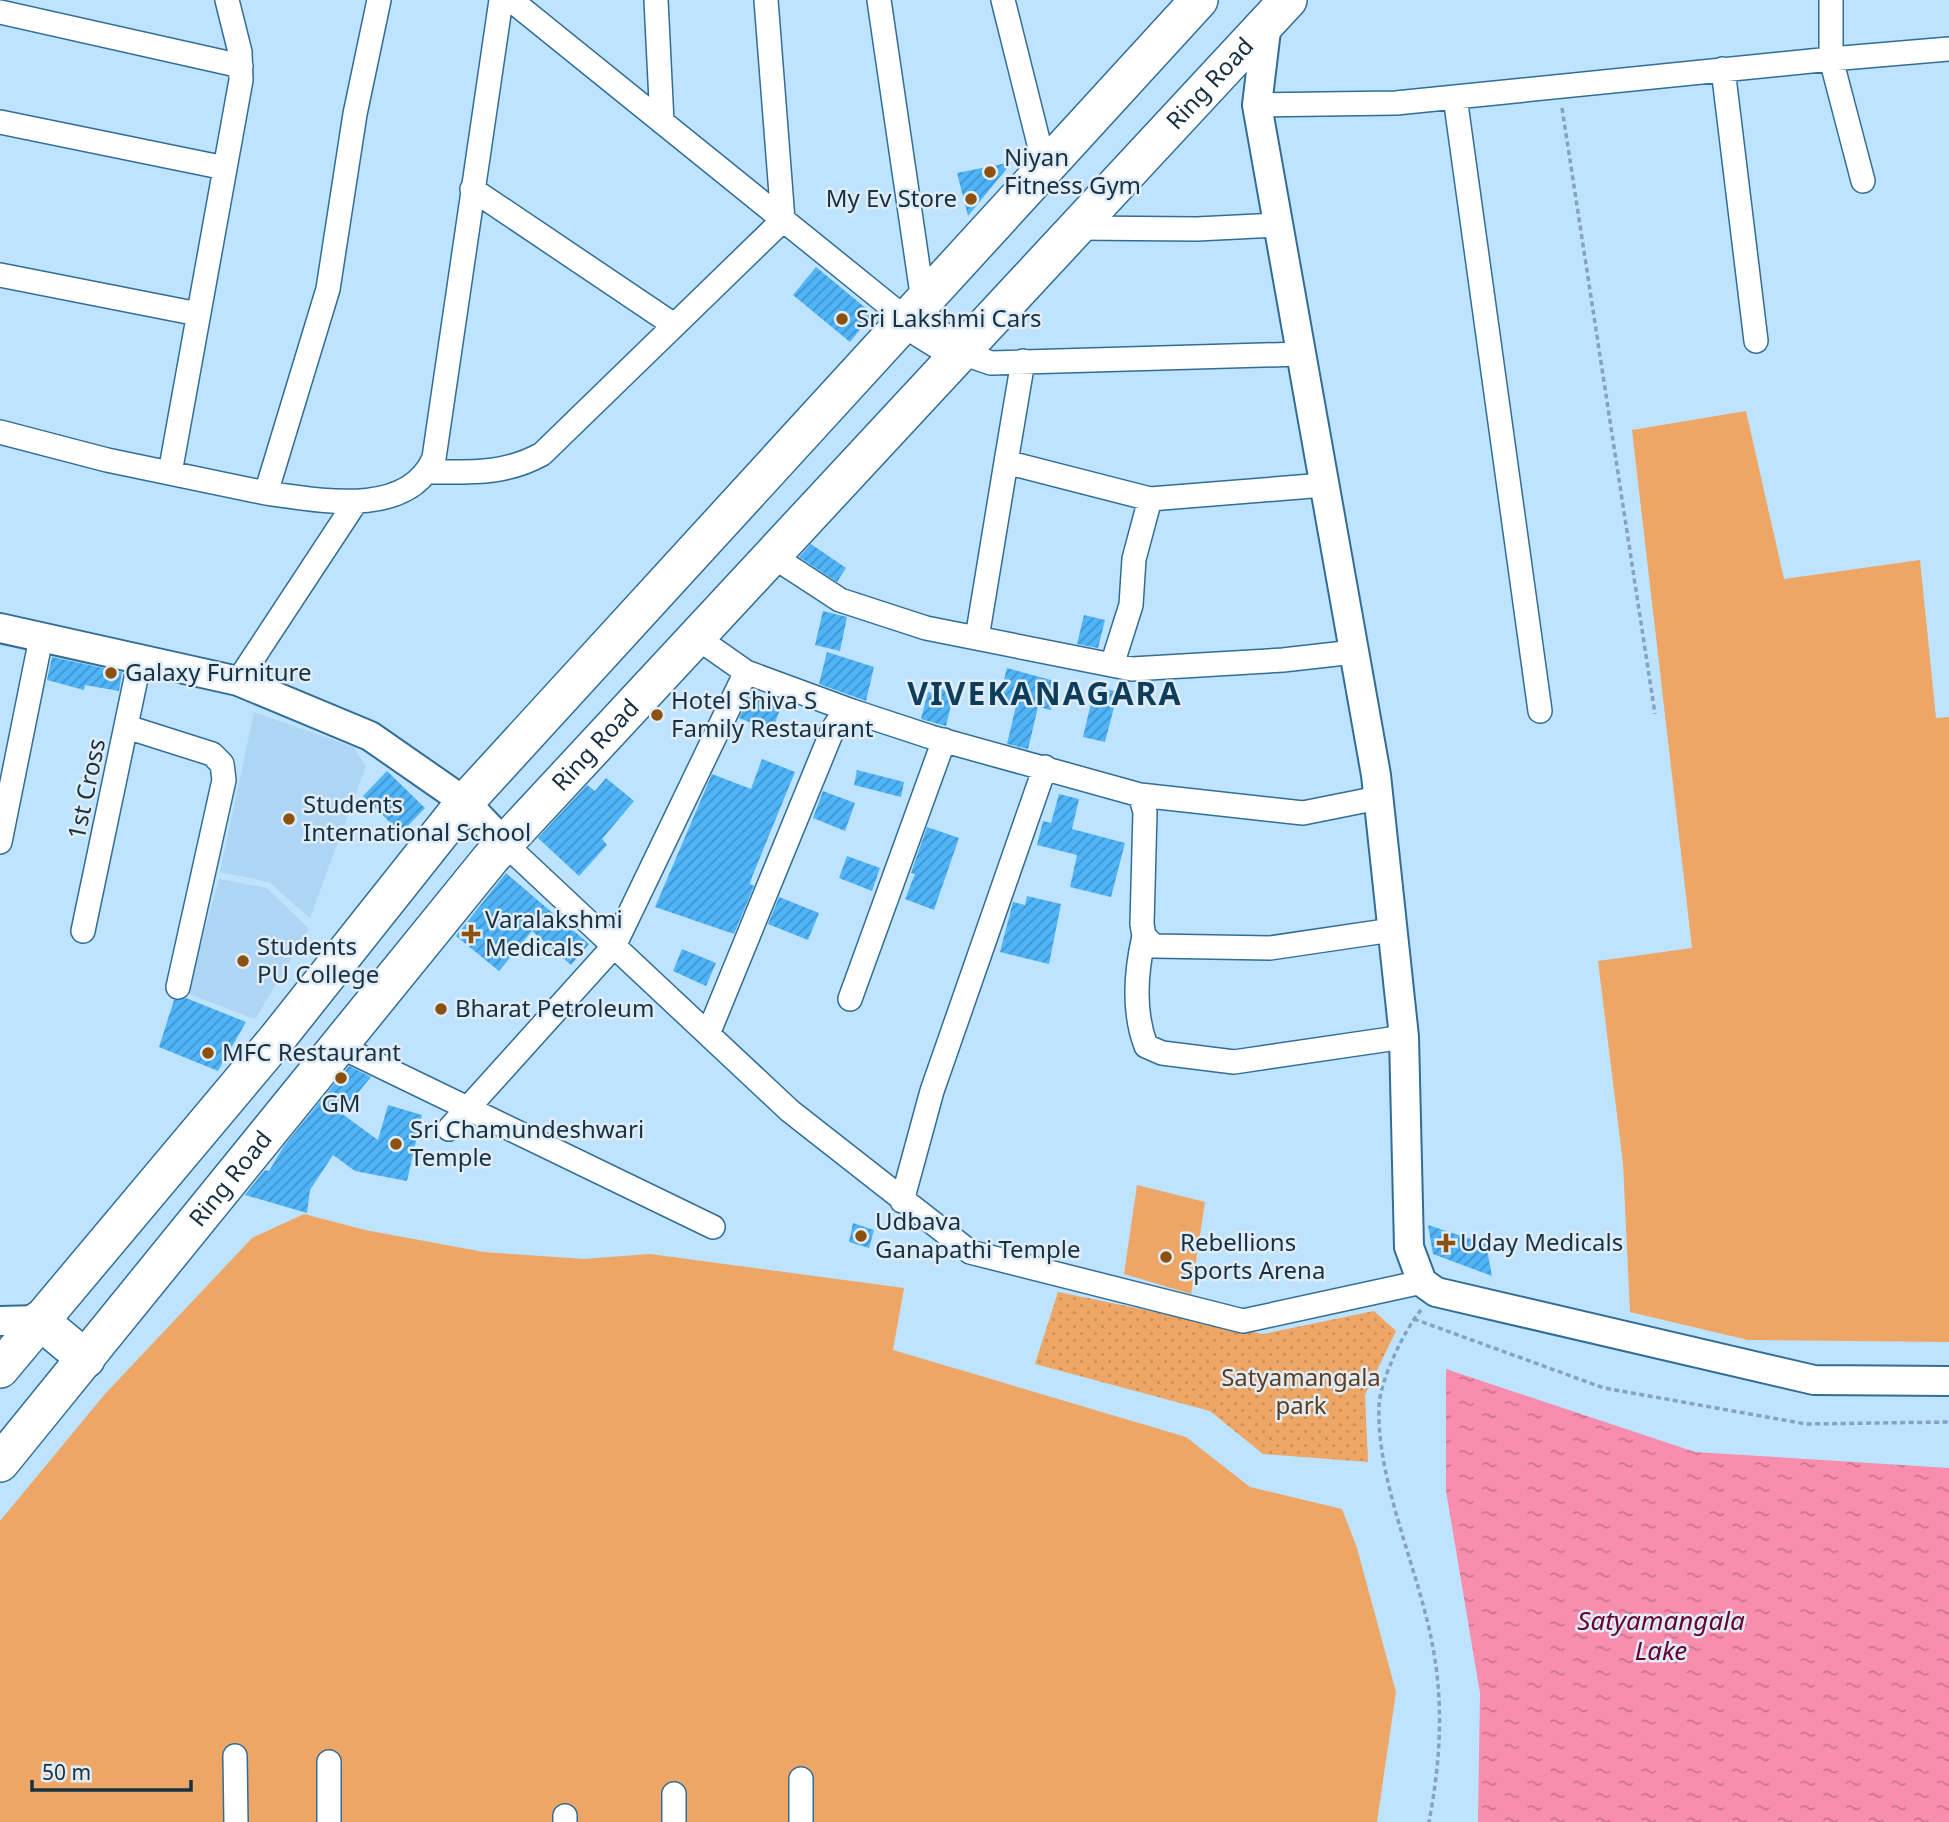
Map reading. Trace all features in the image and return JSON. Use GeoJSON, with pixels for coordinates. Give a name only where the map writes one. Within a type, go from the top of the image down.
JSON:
{"type":"FeatureCollection","features":[{"type":"Feature","properties":{"kind":"main road"},"geometry":{"type":"LineString","coordinates":[[0,1368],[276,1040],[465,803],[1199,0]]}},
{"type":"Feature","properties":{"kind":"main road","name":"Ring Road"},"geometry":{"type":"LineString","coordinates":[[0,1463],[505,844],[1278,11]]}},
{"type":"Feature","properties":{"kind":"main road"},"geometry":{"type":"LineString","coordinates":[[914,310],[959,352]]}},
{"type":"Feature","properties":{"kind":"main road"},"geometry":{"type":"LineString","coordinates":[[38,1320],[86,1359]]}},
{"type":"Feature","properties":{"kind":"street"},"geometry":{"type":"LineString","coordinates":[[170,473],[241,66],[227,0]]}},
{"type":"Feature","properties":{"kind":"street"},"geometry":{"type":"LineString","coordinates":[[266,493],[328,289],[355,114],[379,0]]}},
{"type":"Feature","properties":{"kind":"street"},"geometry":{"type":"LineString","coordinates":[[0,432],[266,493],[355,503],[376,499],[406,487],[428,472],[434,458],[500,0]]}},
{"type":"Feature","properties":{"kind":"street"},"geometry":{"type":"LineString","coordinates":[[511,0],[782,220],[914,310]]}},
{"type":"Feature","properties":{"kind":"street"},"geometry":{"type":"LineString","coordinates":[[656,0],[662,122]]}},
{"type":"Feature","properties":{"kind":"street"},"geometry":{"type":"LineString","coordinates":[[428,472],[487,472],[518,467],[542,454],[782,220],[766,0]]}},
{"type":"Feature","properties":{"kind":"street"},"geometry":{"type":"LineString","coordinates":[[879,0],[914,310]]}},
{"type":"Feature","properties":{"kind":"street"},"geometry":{"type":"LineString","coordinates":[[1003,0],[1045,167]]}},
{"type":"Feature","properties":{"kind":"street"},"geometry":{"type":"LineString","coordinates":[[1831,0],[1831,59],[1863,181]]}},
{"type":"Feature","properties":{"kind":"street"},"geometry":{"type":"LineString","coordinates":[[1278,11],[1257,105],[1378,798],[1404,1037],[1409,1247],[1429,1287]]}},
{"type":"Feature","properties":{"kind":"street"},"geometry":{"type":"LineString","coordinates":[[0,12],[241,66]]}},
{"type":"Feature","properties":{"kind":"street"},"geometry":{"type":"LineString","coordinates":[[1257,105],[1396,103],[1949,48]]}},
{"type":"Feature","properties":{"kind":"street"},"geometry":{"type":"LineString","coordinates":[[1723,69],[1756,341]]}},
{"type":"Feature","properties":{"kind":"street"},"geometry":{"type":"LineString","coordinates":[[1455,97],[1540,710]]}},
{"type":"Feature","properties":{"kind":"street"},"geometry":{"type":"LineString","coordinates":[[0,122],[225,168]]}},
{"type":"Feature","properties":{"kind":"street"},"geometry":{"type":"LineString","coordinates":[[472,189],[674,325]]}},
{"type":"Feature","properties":{"kind":"street"},"geometry":{"type":"LineString","coordinates":[[1074,228],[1197,229],[1278,225]]}},
{"type":"Feature","properties":{"kind":"street"},"geometry":{"type":"LineString","coordinates":[[0,275],[198,314]]}},
{"type":"Feature","properties":{"kind":"street"},"geometry":{"type":"LineString","coordinates":[[959,352],[991,363],[1301,354]]}},
{"type":"Feature","properties":{"kind":"street"},"geometry":{"type":"LineString","coordinates":[[977,638],[1023,361]]}},
{"type":"Feature","properties":{"kind":"street"},"geometry":{"type":"LineString","coordinates":[[1006,462],[1150,499],[1324,485]]}},
{"type":"Feature","properties":{"kind":"street"},"geometry":{"type":"LineString","coordinates":[[1112,665],[1131,605],[1134,559],[1150,499]]}},
{"type":"Feature","properties":{"kind":"street"},"geometry":{"type":"LineString","coordinates":[[238,681],[355,503]]}},
{"type":"Feature","properties":{"kind":"street"},"geometry":{"type":"LineString","coordinates":[[771,555],[840,600],[926,628],[1112,665],[1145,668],[1283,660],[1354,652]]}},
{"type":"Feature","properties":{"kind":"street"},"geometry":{"type":"LineString","coordinates":[[0,628],[238,681],[370,736],[465,803],[505,844],[790,1111],[970,1252],[1243,1321],[1429,1287],[1814,1380],[1949,1381]]}},
{"type":"Feature","properties":{"kind":"street"},"geometry":{"type":"LineString","coordinates":[[696,637],[746,672],[852,711],[1140,795],[1303,813],[1378,798]]}},
{"type":"Feature","properties":{"kind":"street"},"geometry":{"type":"LineString","coordinates":[[0,842],[41,638]]}},
{"type":"Feature","properties":{"kind":"street","name":"1st Cross"},"geometry":{"type":"LineString","coordinates":[[83,931],[128,727],[139,659]]}},
{"type":"Feature","properties":{"kind":"street"},"geometry":{"type":"LineString","coordinates":[[449,1129],[614,946],[746,672]]}},
{"type":"Feature","properties":{"kind":"street"},"geometry":{"type":"LineString","coordinates":[[708,1034],[833,729],[841,717],[852,711]]}},
{"type":"Feature","properties":{"kind":"street"},"geometry":{"type":"LineString","coordinates":[[128,727],[212,754],[222,764],[223,780],[178,987]]}},
{"type":"Feature","properties":{"kind":"street"},"geometry":{"type":"LineString","coordinates":[[850,999],[944,740]]}},
{"type":"Feature","properties":{"kind":"street"},"geometry":{"type":"LineString","coordinates":[[902,1201],[932,1091],[1045,767]]}},
{"type":"Feature","properties":{"kind":"street"},"geometry":{"type":"LineString","coordinates":[[1140,795],[1145,812],[1144,936],[1138,988],[1141,1033],[1146,1046],[1162,1053],[1234,1062],[1404,1037]]}},
{"type":"Feature","properties":{"kind":"street"},"geometry":{"type":"LineString","coordinates":[[1144,936],[1154,946],[1270,948],[1392,930]]}},
{"type":"Feature","properties":{"kind":"street"},"geometry":{"type":"LineString","coordinates":[[339,1046],[713,1227]]}},
{"type":"Feature","properties":{"kind":"street"},"geometry":{"type":"LineString","coordinates":[[0,1321],[38,1320]]}},
{"type":"Feature","properties":{"kind":"street"},"geometry":{"type":"LineString","coordinates":[[234,1756],[236,1822]]}},
{"type":"Feature","properties":{"kind":"street"},"geometry":{"type":"LineString","coordinates":[[329,1762],[330,1822]]}},
{"type":"Feature","properties":{"kind":"street"},"geometry":{"type":"LineString","coordinates":[[800,1779],[801,1822]]}},
{"type":"Feature","properties":{"kind":"street"},"geometry":{"type":"LineString","coordinates":[[674,1794],[674,1822]]}},
{"type":"Feature","properties":{"kind":"path"},"geometry":{"type":"LineString","coordinates":[[1559,85],[1655,714]]}},
{"type":"Feature","properties":{"kind":"path"},"geometry":{"type":"LineString","coordinates":[[1429,1287],[1397,1349],[1379,1404],[1384,1456],[1433,1648],[1441,1720],[1429,1822]]}},
{"type":"Feature","properties":{"kind":"path"},"geometry":{"type":"LineString","coordinates":[[1413,1319],[1604,1388],[1806,1424],[1949,1422]]}},
{"type":"Feature","properties":{"kind":"shaded area","name":"Students International School"},"geometry":{"type":"Polygon","coordinates":[[[254,712],[353,747],[366,766],[310,918],[269,882],[220,872],[254,712]]]}},
{"type":"Feature","properties":{"kind":"shaded area","name":"Students PU College"},"geometry":{"type":"Polygon","coordinates":[[[219,879],[267,888],[309,929],[255,1019],[187,993],[219,879]]]}},
{"type":"Feature","properties":{"kind":"green space"},"geometry":{"type":"Polygon","coordinates":[[[1746,411],[1784,579],[1920,560],[1936,718],[1949,717],[1949,1342],[1748,1340],[1630,1312],[1623,1163],[1598,961],[1692,948],[1632,430],[1746,411]]]}},
{"type":"Feature","properties":{"kind":"green space"},"geometry":{"type":"Polygon","coordinates":[[[1137,1185],[1205,1202],[1191,1294],[1124,1274],[1137,1185]]]}},
{"type":"Feature","properties":{"kind":"green space"},"geometry":{"type":"Polygon","coordinates":[[[304,1214],[365,1230],[484,1252],[584,1259],[650,1254],[904,1288],[893,1350],[1186,1437],[1250,1487],[1342,1509],[1357,1548],[1396,1692],[1377,1822],[0,1822],[0,1521],[105,1394],[252,1238],[304,1214]]]}},
{"type":"Feature","properties":{"kind":"green space","name":"Satyamangala park"},"geometry":{"type":"Polygon","coordinates":[[[1058,1292],[1263,1334],[1374,1311],[1396,1331],[1365,1395],[1368,1462],[1263,1454],[1210,1411],[1035,1364],[1058,1292]]]}},
{"type":"Feature","properties":{"kind":"water","name":"Satyamangala Lake"},"geometry":{"type":"Polygon","coordinates":[[[1446,1369],[1695,1452],[1949,1468],[1949,1822],[1478,1822],[1480,1693],[1446,1491],[1446,1369]]]}},
{"type":"Feature","properties":{"kind":"building"},"geometry":{"type":"Polygon","coordinates":[[[1012,162],[968,216],[957,173],[1012,162]]]}},
{"type":"Feature","properties":{"kind":"building"},"geometry":{"type":"Polygon","coordinates":[[[816,267],[873,314],[850,342],[793,295],[816,267]]]}},
{"type":"Feature","properties":{"kind":"building"},"geometry":{"type":"Polygon","coordinates":[[[811,544],[846,568],[837,582],[799,557],[811,544]]]}},
{"type":"Feature","properties":{"kind":"building"},"geometry":{"type":"Polygon","coordinates":[[[823,611],[847,617],[840,651],[815,645],[823,611]]]}},
{"type":"Feature","properties":{"kind":"building"},"geometry":{"type":"Polygon","coordinates":[[[1084,615],[1105,620],[1098,648],[1077,644],[1084,615]]]}},
{"type":"Feature","properties":{"kind":"building"},"geometry":{"type":"Polygon","coordinates":[[[827,652],[874,667],[866,701],[819,684],[827,652]]]}},
{"type":"Feature","properties":{"kind":"building"},"geometry":{"type":"Polygon","coordinates":[[[52,657],[122,672],[119,691],[85,685],[84,690],[47,680],[52,657]]]}},
{"type":"Feature","properties":{"kind":"building"},"geometry":{"type":"Polygon","coordinates":[[[1007,668],[1058,682],[1051,710],[1038,707],[1028,749],[1007,744],[1016,706],[998,702],[1007,668]]]}},
{"type":"Feature","properties":{"kind":"building"},"geometry":{"type":"Polygon","coordinates":[[[1095,686],[1118,692],[1105,742],[1083,737],[1095,686]]]}},
{"type":"Feature","properties":{"kind":"building"},"geometry":{"type":"Polygon","coordinates":[[[938,688],[954,692],[946,726],[921,719],[928,692],[937,694],[938,688]]]}},
{"type":"Feature","properties":{"kind":"building"},"geometry":{"type":"Polygon","coordinates":[[[752,692],[782,704],[772,731],[739,718],[752,692]]]}},
{"type":"Feature","properties":{"kind":"building"},"geometry":{"type":"Polygon","coordinates":[[[762,759],[795,772],[752,877],[750,884],[754,886],[734,934],[655,907],[712,774],[751,789],[762,759]]]}},
{"type":"Feature","properties":{"kind":"building"},"geometry":{"type":"Polygon","coordinates":[[[857,770],[904,782],[901,797],[854,785],[857,770]]]}},
{"type":"Feature","properties":{"kind":"building"},"geometry":{"type":"Polygon","coordinates":[[[387,771],[425,808],[401,833],[363,796],[387,771]]]}},
{"type":"Feature","properties":{"kind":"building"},"geometry":{"type":"Polygon","coordinates":[[[606,778],[634,801],[602,839],[607,845],[579,876],[538,838],[587,785],[595,791],[606,778]]]}},
{"type":"Feature","properties":{"kind":"building"},"geometry":{"type":"Polygon","coordinates":[[[823,791],[855,803],[845,831],[813,818],[823,791]]]}},
{"type":"Feature","properties":{"kind":"building"},"geometry":{"type":"Polygon","coordinates":[[[1059,794],[1079,799],[1072,829],[1125,843],[1111,897],[1070,887],[1077,855],[1037,845],[1043,821],[1051,823],[1059,794]]]}},
{"type":"Feature","properties":{"kind":"building"},"geometry":{"type":"Polygon","coordinates":[[[927,827],[959,838],[934,910],[905,899],[915,874],[911,873],[927,827]]]}},
{"type":"Feature","properties":{"kind":"building"},"geometry":{"type":"Polygon","coordinates":[[[847,856],[880,868],[872,891],[839,878],[847,856]]]}},
{"type":"Feature","properties":{"kind":"building"},"geometry":{"type":"Polygon","coordinates":[[[506,873],[589,944],[571,965],[532,931],[499,971],[456,936],[506,873]]]}},
{"type":"Feature","properties":{"kind":"building"},"geometry":{"type":"Polygon","coordinates":[[[1027,896],[1061,904],[1049,964],[1000,952],[1013,902],[1025,905],[1027,896]]]}},
{"type":"Feature","properties":{"kind":"building"},"geometry":{"type":"Polygon","coordinates":[[[779,897],[819,913],[808,940],[768,924],[779,897]]]}},
{"type":"Feature","properties":{"kind":"building"},"geometry":{"type":"Polygon","coordinates":[[[682,949],[716,963],[706,986],[673,971],[682,949]]]}},
{"type":"Feature","properties":{"kind":"building"},"geometry":{"type":"Polygon","coordinates":[[[186,998],[246,1022],[218,1071],[159,1047],[174,1000],[186,998]]]}},
{"type":"Feature","properties":{"kind":"building"},"geometry":{"type":"Polygon","coordinates":[[[349,1066],[371,1077],[341,1113],[378,1140],[388,1105],[422,1115],[407,1181],[355,1171],[333,1155],[310,1190],[307,1213],[245,1195],[265,1170],[269,1171],[284,1146],[349,1066]]]}},
{"type":"Feature","properties":{"kind":"building","name":"Udbava Ganapathi Temple"},"geometry":{"type":"Polygon","coordinates":[[[853,1223],[874,1230],[869,1248],[849,1242],[853,1223]]]}},
{"type":"Feature","properties":{"kind":"building"},"geometry":{"type":"Polygon","coordinates":[[[1428,1225],[1486,1244],[1492,1276],[1433,1254],[1428,1225]]]}},
{"type":"Feature","properties":{"kind":"place","name":"Niyan Fitness Gym"},"geometry":{"type":"Point","coordinates":[990,172]}},
{"type":"Feature","properties":{"kind":"place","name":"My Ev Store"},"geometry":{"type":"Point","coordinates":[971,199]}},
{"type":"Feature","properties":{"kind":"place","name":"Sri Lakshmi Cars"},"geometry":{"type":"Point","coordinates":[842,319]}},
{"type":"Feature","properties":{"kind":"place","name":"Galaxy Furniture"},"geometry":{"type":"Point","coordinates":[111,673]}},
{"type":"Feature","properties":{"kind":"place","name":"Hotel Shiva S Family Restaurant"},"geometry":{"type":"Point","coordinates":[657,715]}},
{"type":"Feature","properties":{"kind":"place","name":"Students International School"},"geometry":{"type":"Point","coordinates":[289,819]}},
{"type":"Feature","properties":{"kind":"place","name":"Varalakshmi Medicals"},"geometry":{"type":"Point","coordinates":[471,934]}},
{"type":"Feature","properties":{"kind":"place","name":"Students PU College"},"geometry":{"type":"Point","coordinates":[243,961]}},
{"type":"Feature","properties":{"kind":"place","name":"Bharat Petroleum"},"geometry":{"type":"Point","coordinates":[441,1009]}},
{"type":"Feature","properties":{"kind":"place","name":"MFC Restaurant"},"geometry":{"type":"Point","coordinates":[208,1053]}},
{"type":"Feature","properties":{"kind":"place","name":"GM"},"geometry":{"type":"Point","coordinates":[341,1078]}},
{"type":"Feature","properties":{"kind":"place","name":"Sri Chamundeshwari Temple"},"geometry":{"type":"Point","coordinates":[396,1144]}},
{"type":"Feature","properties":{"kind":"place","name":"Udbava Ganapathi Temple"},"geometry":{"type":"Point","coordinates":[861,1236]}},
{"type":"Feature","properties":{"kind":"place","name":"Uday Medicals"},"geometry":{"type":"Point","coordinates":[1446,1243]}},
{"type":"Feature","properties":{"kind":"place","name":"Rebellions Sports Arena"},"geometry":{"type":"Point","coordinates":[1166,1257]}},
{"type":"Feature","properties":{"kind":"district","name":"VIVEKANAGARA"},"geometry":{"type":"Point","coordinates":[1045,694]}}]}
